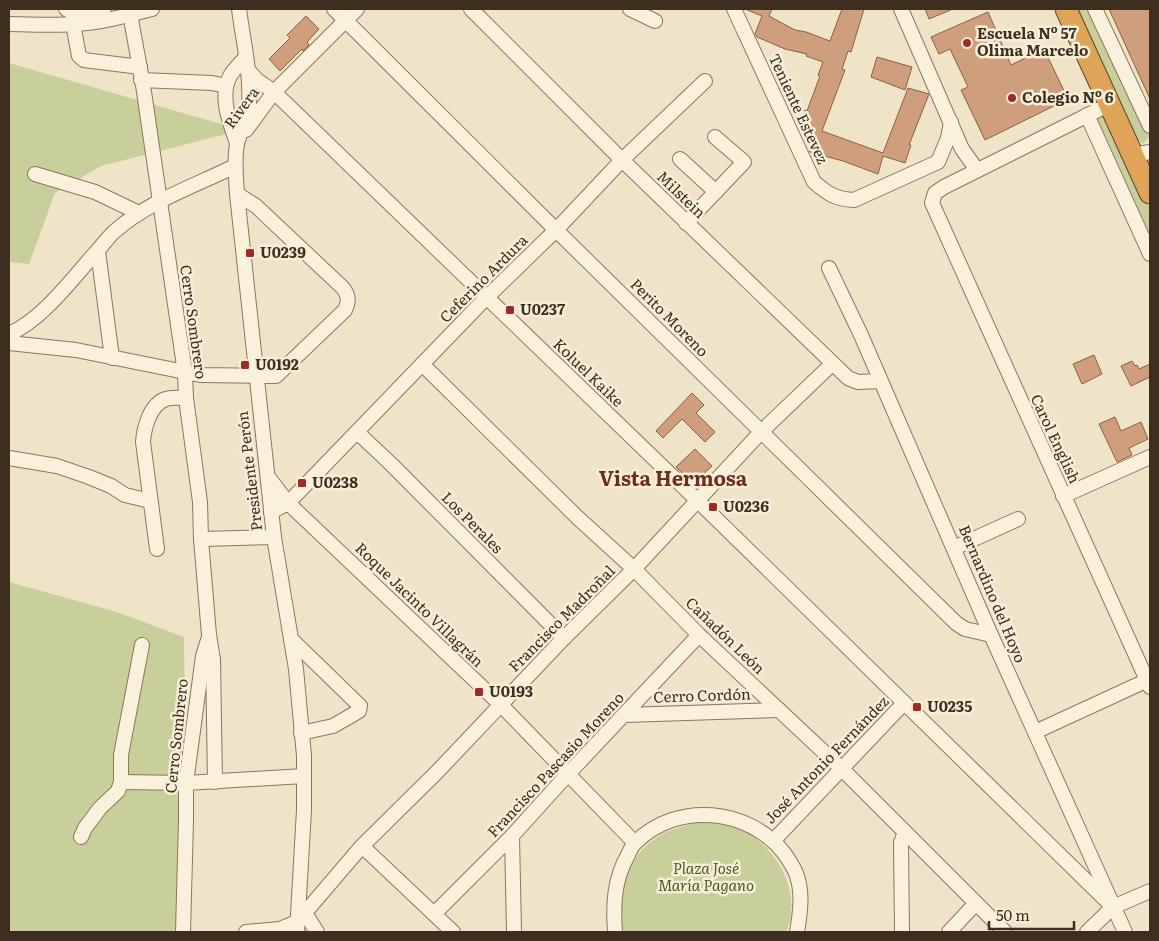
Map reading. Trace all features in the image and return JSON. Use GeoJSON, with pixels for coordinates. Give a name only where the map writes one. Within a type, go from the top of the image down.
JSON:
{"type":"FeatureCollection","features":[{"type":"Feature","properties":{"kind":"highway"},"geometry":{"type":"LineString","coordinates":[[1066,9],[1110,104],[1142,154],[1150,193]]}},
{"type":"Feature","properties":{"kind":"street"},"geometry":{"type":"LineString","coordinates":[[66,9],[72,13],[78,13],[104,9]]}},
{"type":"Feature","properties":{"kind":"street"},"geometry":{"type":"LineString","coordinates":[[9,24],[88,23],[129,12],[152,9]]}},
{"type":"Feature","properties":{"kind":"street","name":"Presidente Perón"},"geometry":{"type":"LineString","coordinates":[[239,9],[247,64],[249,104],[247,118],[237,143],[235,166],[274,537],[296,669],[304,776],[300,922]]}},
{"type":"Feature","properties":{"kind":"street","name":"Perito Moreno"},"geometry":{"type":"LineString","coordinates":[[334,9],[956,623],[965,629],[991,635]]}},
{"type":"Feature","properties":{"kind":"street","name":"Rivera"},"geometry":{"type":"LineString","coordinates":[[237,143],[274,92],[357,9]]}},
{"type":"Feature","properties":{"kind":"street","name":"Milstein"},"geometry":{"type":"LineString","coordinates":[[471,9],[686,223],[832,364],[848,378],[858,382],[880,382]]}},
{"type":"Feature","properties":{"kind":"street"},"geometry":{"type":"LineString","coordinates":[[630,9],[655,21]]}},
{"type":"Feature","properties":{"kind":"street","name":"Teniente Estevez"},"geometry":{"type":"LineString","coordinates":[[734,9],[814,182],[824,192],[839,199],[854,200],[938,162]]}},
{"type":"Feature","properties":{"kind":"street"},"geometry":{"type":"LineString","coordinates":[[901,9],[965,154],[977,170],[1110,104]]}},
{"type":"Feature","properties":{"kind":"street"},"geometry":{"type":"LineString","coordinates":[[1095,9],[1150,126]]}},
{"type":"Feature","properties":{"kind":"street","name":"Cerro Sombrero"},"geometry":{"type":"LineString","coordinates":[[129,12],[140,73],[185,373],[186,398],[200,502],[201,539],[209,635],[213,659],[215,782]]}},
{"type":"Feature","properties":{"kind":"street"},"geometry":{"type":"LineString","coordinates":[[73,24],[79,56],[84,60],[140,73],[226,86]]}},
{"type":"Feature","properties":{"kind":"street"},"geometry":{"type":"LineString","coordinates":[[237,143],[229,121],[226,86],[230,76],[247,64]]}},
{"type":"Feature","properties":{"kind":"street","name":"Koluel Kaike"},"geometry":{"type":"LineString","coordinates":[[247,64],[257,80],[274,92],[698,501],[1113,907]]}},
{"type":"Feature","properties":{"kind":"street","name":"Ceferino Ardura"},"geometry":{"type":"LineString","coordinates":[[272,512],[288,503],[486,298],[556,230],[622,160],[705,81]]}},
{"type":"Feature","properties":{"kind":"street"},"geometry":{"type":"LineString","coordinates":[[1087,115],[1150,254]]}},
{"type":"Feature","properties":{"kind":"street"},"geometry":{"type":"LineString","coordinates":[[938,162],[948,138],[951,122]]}},
{"type":"Feature","properties":{"kind":"street"},"geometry":{"type":"LineString","coordinates":[[686,223],[744,162],[715,137]]}},
{"type":"Feature","properties":{"kind":"street"},"geometry":{"type":"LineString","coordinates":[[938,162],[953,153],[965,154]]}},
{"type":"Feature","properties":{"kind":"street"},"geometry":{"type":"LineString","coordinates":[[680,159],[716,192]]}},
{"type":"Feature","properties":{"kind":"street"},"geometry":{"type":"LineString","coordinates":[[9,334],[17,331],[39,315],[113,232],[139,213],[159,202],[235,166]]}},
{"type":"Feature","properties":{"kind":"street","name":"Carol English"},"geometry":{"type":"LineString","coordinates":[[977,170],[939,190],[935,193],[932,203],[1063,496],[1149,682]]}},
{"type":"Feature","properties":{"kind":"street"},"geometry":{"type":"LineString","coordinates":[[35,174],[95,192],[139,213]]}},
{"type":"Feature","properties":{"kind":"street"},"geometry":{"type":"LineString","coordinates":[[9,343],[76,350],[200,375],[276,376],[345,310],[349,302],[348,294],[256,206],[237,194]]}},
{"type":"Feature","properties":{"kind":"street"},"geometry":{"type":"LineString","coordinates":[[98,251],[112,358]]}},
{"type":"Feature","properties":{"kind":"street","name":"Bernardino del Hoyo"},"geometry":{"type":"LineString","coordinates":[[829,268],[861,335],[991,635],[1125,932]]}},
{"type":"Feature","properties":{"kind":"street","name":"Cañadón León"},"geometry":{"type":"LineString","coordinates":[[422,364],[699,635],[842,769],[1005,932]]}},
{"type":"Feature","properties":{"kind":"street","name":"Francisco Madroñal"},"geometry":{"type":"LineString","coordinates":[[300,922],[362,846],[437,772],[564,638],[634,570],[761,432],[832,364]]}},
{"type":"Feature","properties":{"kind":"street"},"geometry":{"type":"LineString","coordinates":[[157,549],[142,442],[144,431],[157,404],[166,399],[186,398]]}},
{"type":"Feature","properties":{"kind":"street","name":"Los Perales"},"geometry":{"type":"LineString","coordinates":[[357,432],[564,638]]}},
{"type":"Feature","properties":{"kind":"street"},"geometry":{"type":"LineString","coordinates":[[1063,496],[1150,457]]}},
{"type":"Feature","properties":{"kind":"street"},"geometry":{"type":"LineString","coordinates":[[9,458],[57,466],[96,480],[134,499],[150,501]]}},
{"type":"Feature","properties":{"kind":"street","name":"Roque Jacinto Villagrán"},"geometry":{"type":"LineString","coordinates":[[268,476],[288,503],[500,705],[635,843]]}},
{"type":"Feature","properties":{"kind":"street"},"geometry":{"type":"LineString","coordinates":[[954,548],[1018,519]]}},
{"type":"Feature","properties":{"kind":"street"},"geometry":{"type":"LineString","coordinates":[[201,539],[274,537]]}},
{"type":"Feature","properties":{"kind":"street","name":"Cerro Sombrero"},"geometry":{"type":"LineString","coordinates":[[183,932],[186,783],[203,656],[209,635]]}},
{"type":"Feature","properties":{"kind":"street","name":"Francisco Pascasio Moreno"},"geometry":{"type":"LineString","coordinates":[[434,914],[512,836],[699,635]]}},
{"type":"Feature","properties":{"kind":"street"},"geometry":{"type":"LineString","coordinates":[[291,639],[360,706],[359,711],[333,726],[301,733]]}},
{"type":"Feature","properties":{"kind":"street"},"geometry":{"type":"LineString","coordinates":[[81,837],[85,828],[100,808],[118,791],[121,782],[121,756],[142,645]]}},
{"type":"Feature","properties":{"kind":"street"},"geometry":{"type":"LineString","coordinates":[[1036,732],[1149,682]]}},
{"type":"Feature","properties":{"kind":"street","name":"José Antonio Fernández"},"geometry":{"type":"LineString","coordinates":[[774,840],[904,703]]}},
{"type":"Feature","properties":{"kind":"street","name":"Cerro Cordón"},"geometry":{"type":"LineString","coordinates":[[625,715],[779,710]]}},
{"type":"Feature","properties":{"kind":"street"},"geometry":{"type":"LineString","coordinates":[[121,782],[186,783],[304,776]]}},
{"type":"Feature","properties":{"kind":"street"},"geometry":{"type":"LineString","coordinates":[[615,932],[615,888],[622,864],[635,843],[658,825],[680,817],[706,815],[732,818],[757,828],[774,840],[790,862],[797,875],[800,887],[800,910],[797,932]]}},
{"type":"Feature","properties":{"kind":"street"},"geometry":{"type":"LineString","coordinates":[[902,932],[901,843],[905,832]]}},
{"type":"Feature","properties":{"kind":"street"},"geometry":{"type":"LineString","coordinates":[[512,836],[514,932]]}},
{"type":"Feature","properties":{"kind":"street"},"geometry":{"type":"LineString","coordinates":[[362,846],[454,932]]}},
{"type":"Feature","properties":{"kind":"street"},"geometry":{"type":"LineString","coordinates":[[1087,932],[1113,907],[1150,891]]}},
{"type":"Feature","properties":{"kind":"street"},"geometry":{"type":"LineString","coordinates":[[949,932],[976,903]]}},
{"type":"Feature","properties":{"kind":"street"},"geometry":{"type":"LineString","coordinates":[[246,932],[280,929],[300,922],[317,932]]}},
{"type":"Feature","properties":{"kind":"green space"},"geometry":{"type":"Polygon","coordinates":[[[1078,9],[1092,9],[1147,128],[1150,136],[1143,144],[1137,139],[1078,9]]]}},
{"type":"Feature","properties":{"kind":"green space"},"geometry":{"type":"Polygon","coordinates":[[[9,63],[242,130],[101,166],[55,193],[29,264],[9,262],[9,63]]]}},
{"type":"Feature","properties":{"kind":"green space"},"geometry":{"type":"Polygon","coordinates":[[[1107,114],[1150,208],[1150,239],[1097,121],[1098,116],[1107,114]]]}},
{"type":"Feature","properties":{"kind":"green space"},"geometry":{"type":"Polygon","coordinates":[[[9,582],[117,612],[184,637],[186,783],[183,932],[9,932],[9,582]]]}},
{"type":"Feature","properties":{"kind":"green space","name":"Plaza José María Pagano"},"geometry":{"type":"Polygon","coordinates":[[[700,822],[723,824],[738,828],[751,835],[774,856],[788,883],[791,898],[791,916],[787,932],[624,932],[621,920],[621,893],[630,868],[637,856],[646,846],[666,832],[700,822]]]}},
{"type":"Feature","properties":{"kind":"building"},"geometry":{"type":"Polygon","coordinates":[[[745,9],[772,9],[769,16],[795,30],[830,41],[842,9],[864,9],[851,52],[848,51],[842,69],[845,70],[822,131],[883,153],[908,88],[929,94],[909,145],[911,145],[905,163],[883,156],[878,174],[843,161],[810,152],[815,131],[799,126],[805,110],[807,111],[823,62],[806,56],[807,54],[785,49],[757,37],[755,34],[762,16],[745,9]]]}},
{"type":"Feature","properties":{"kind":"building"},"geometry":{"type":"Polygon","coordinates":[[[925,9],[953,9],[929,19],[925,9]]]}},
{"type":"Feature","properties":{"kind":"building"},"geometry":{"type":"Polygon","coordinates":[[[1109,9],[1150,9],[1150,99],[1109,9]]]}},
{"type":"Feature","properties":{"kind":"building"},"geometry":{"type":"Polygon","coordinates":[[[988,12],[1011,65],[1044,49],[1068,99],[985,140],[961,90],[968,87],[950,49],[939,54],[931,37],[988,12]]]}},
{"type":"Feature","properties":{"kind":"building"},"geometry":{"type":"Polygon","coordinates":[[[306,16],[319,29],[307,42],[309,45],[303,51],[302,49],[280,71],[269,59],[290,38],[287,35],[306,16]]]}},
{"type":"Feature","properties":{"kind":"building"},"geometry":{"type":"Polygon","coordinates":[[[877,57],[912,67],[905,90],[871,77],[877,57]]]}},
{"type":"Feature","properties":{"kind":"building"},"geometry":{"type":"Polygon","coordinates":[[[1094,355],[1102,374],[1082,384],[1073,364],[1094,355]]]}},
{"type":"Feature","properties":{"kind":"building"},"geometry":{"type":"Polygon","coordinates":[[[1132,361],[1139,369],[1150,364],[1150,377],[1131,386],[1121,366],[1132,361]]]}},
{"type":"Feature","properties":{"kind":"building"},"geometry":{"type":"Polygon","coordinates":[[[692,393],[704,405],[696,413],[715,432],[705,442],[682,419],[663,438],[656,431],[692,393]]]}},
{"type":"Feature","properties":{"kind":"building"},"geometry":{"type":"Polygon","coordinates":[[[1115,417],[1121,431],[1141,422],[1148,439],[1129,448],[1132,455],[1117,462],[1099,424],[1115,417]]]}},
{"type":"Feature","properties":{"kind":"building"},"geometry":{"type":"Polygon","coordinates":[[[695,449],[712,466],[699,478],[688,479],[676,467],[695,449]]]}},
{"type":"Feature","properties":{"kind":"place","name":"Escuela Nº 57 Olima Marcelo"},"geometry":{"type":"Point","coordinates":[967,43]}},
{"type":"Feature","properties":{"kind":"place","name":"Colegio Nº 6"},"geometry":{"type":"Point","coordinates":[1012,98]}},
{"type":"Feature","properties":{"kind":"place","name":"U0239"},"geometry":{"type":"Point","coordinates":[250,253]}},
{"type":"Feature","properties":{"kind":"place","name":"U0237"},"geometry":{"type":"Point","coordinates":[510,310]}},
{"type":"Feature","properties":{"kind":"place","name":"U0192"},"geometry":{"type":"Point","coordinates":[245,365]}},
{"type":"Feature","properties":{"kind":"place","name":"U0238"},"geometry":{"type":"Point","coordinates":[302,483]}},
{"type":"Feature","properties":{"kind":"place","name":"U0236"},"geometry":{"type":"Point","coordinates":[713,507]}},
{"type":"Feature","properties":{"kind":"place","name":"U0193"},"geometry":{"type":"Point","coordinates":[479,692]}},
{"type":"Feature","properties":{"kind":"place","name":"U0235"},"geometry":{"type":"Point","coordinates":[917,707]}},
{"type":"Feature","properties":{"kind":"district","name":"Vista Hermosa"},"geometry":{"type":"Point","coordinates":[673,479]}}]}
